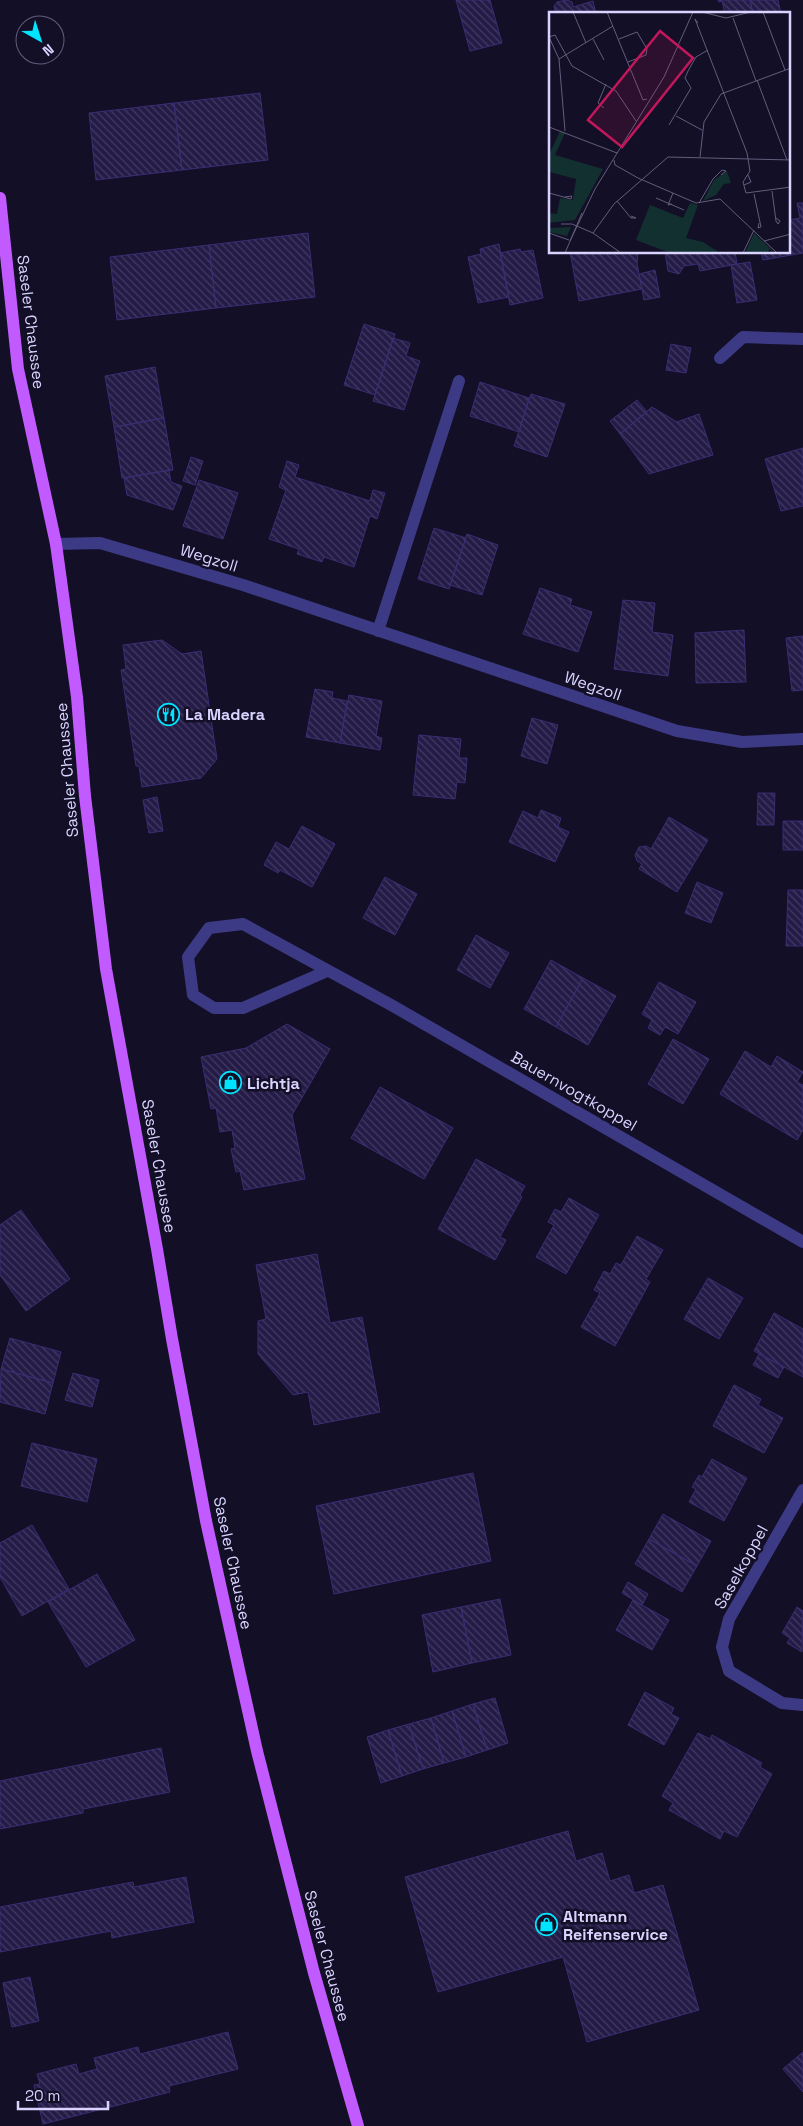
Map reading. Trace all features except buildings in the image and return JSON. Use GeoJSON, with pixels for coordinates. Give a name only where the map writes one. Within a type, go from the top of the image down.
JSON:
{"type":"FeatureCollection","features":[{"type":"Feature","properties":{"kind":"main road","name":"Saseler Chaussee"},"geometry":{"type":"LineString","coordinates":[[0,198],[18,369],[56,544],[77,697],[84,796],[106,969],[206,1521],[257,1751],[314,1973],[358,2126]]}},
{"type":"Feature","properties":{"kind":"street"},"geometry":{"type":"LineString","coordinates":[[720,358],[743,337],[803,339]]}},
{"type":"Feature","properties":{"kind":"street"},"geometry":{"type":"LineString","coordinates":[[378,631],[458,381]]}},
{"type":"Feature","properties":{"kind":"street","name":"Wegzoll"},"geometry":{"type":"LineString","coordinates":[[56,544],[100,542],[243,585],[677,731],[742,742],[803,739]]}},
{"type":"Feature","properties":{"kind":"street","name":"Bauernvogtkoppel"},"geometry":{"type":"LineString","coordinates":[[327,971],[244,1008],[214,1008],[193,995],[188,957],[209,928],[243,924],[393,1006],[803,1242]]}},
{"type":"Feature","properties":{"kind":"street","name":"Saselkoppel"},"geometry":{"type":"LineString","coordinates":[[803,1490],[730,1619],[722,1647],[729,1671],[782,1703],[803,1705]]}},
{"type":"Feature","properties":{"kind":"place","name":"La Madera"},"geometry":{"type":"Point","coordinates":[169,714]}},
{"type":"Feature","properties":{"kind":"place","name":"Lichtja"},"geometry":{"type":"Point","coordinates":[231,1083]}},
{"type":"Feature","properties":{"kind":"place","name":"Altmann Reifenservice"},"geometry":{"type":"Point","coordinates":[547,1925]}}]}
